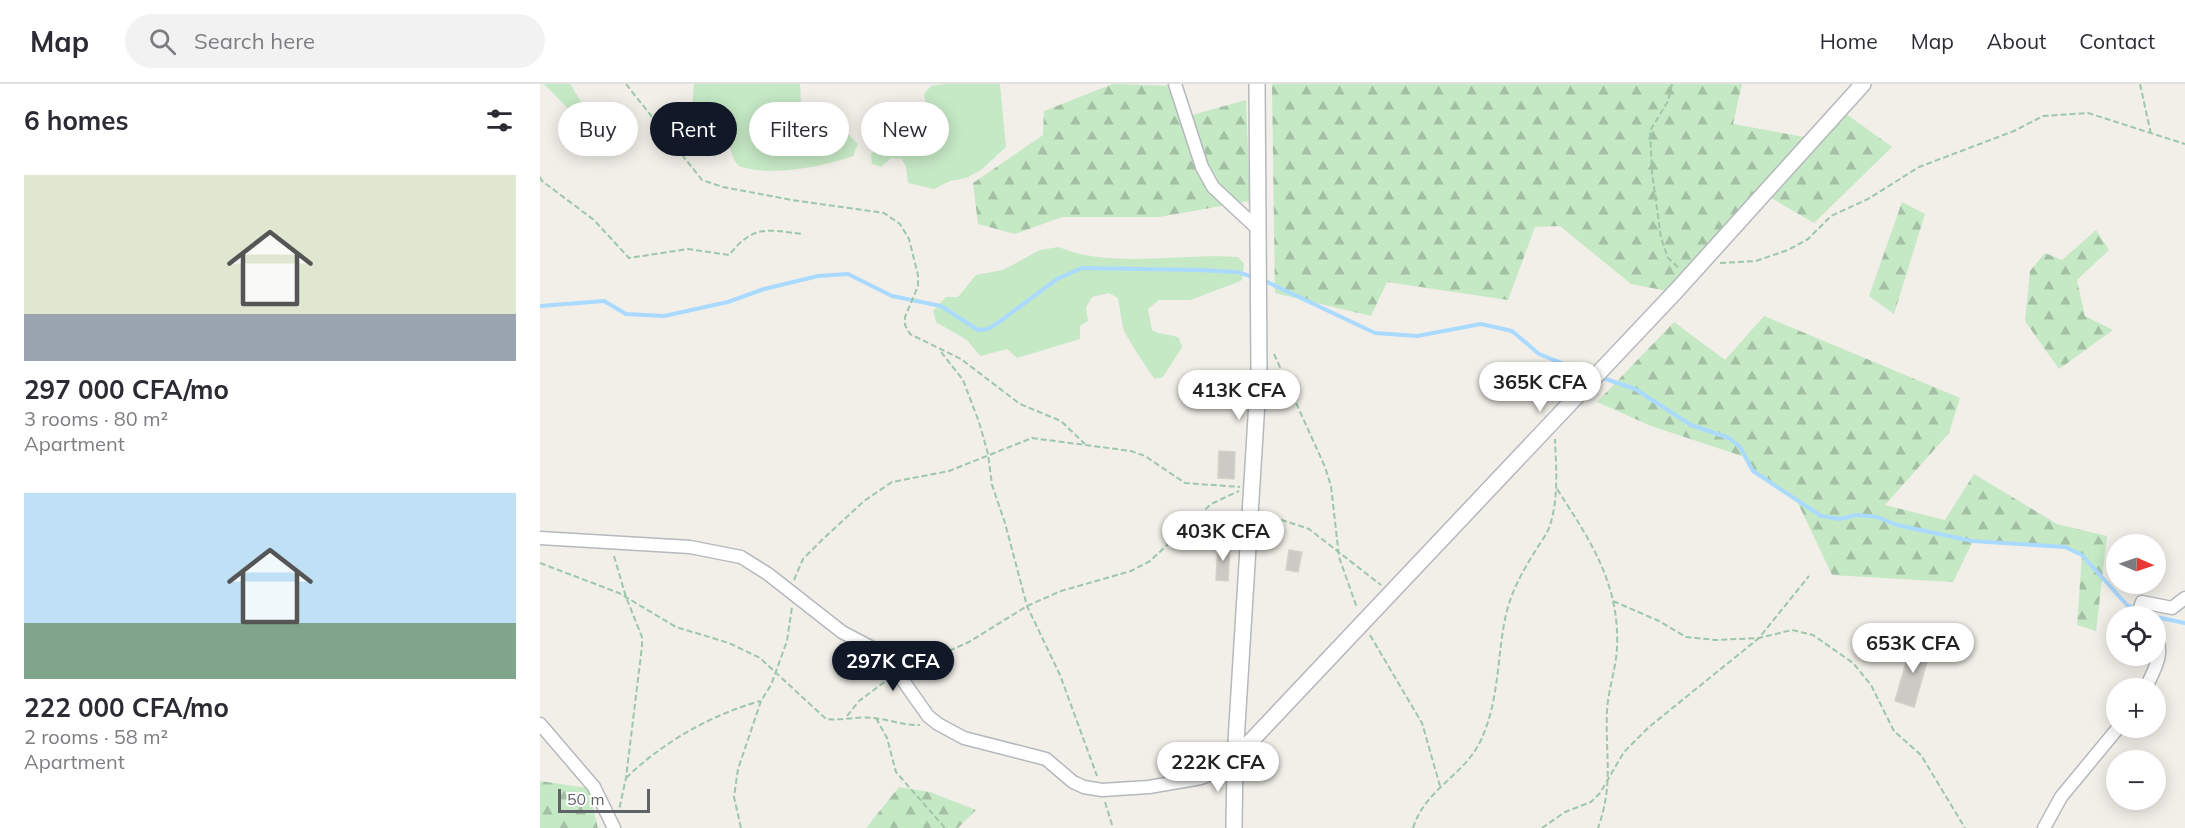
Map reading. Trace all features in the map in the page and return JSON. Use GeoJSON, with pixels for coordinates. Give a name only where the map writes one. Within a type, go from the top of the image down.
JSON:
{"type":"FeatureCollection","features":[{"type":"Feature","properties":{"kind":"street"},"geometry":{"type":"LineString","coordinates":[[1175,84],[1202,167],[1213,187],[1259,230]]}},
{"type":"Feature","properties":{"kind":"street"},"geometry":{"type":"LineString","coordinates":[[1234,828],[1235,758],[1259,369],[1257,84]]}},
{"type":"Feature","properties":{"kind":"street"},"geometry":{"type":"LineString","coordinates":[[540,538],[690,547],[726,552],[741,557],[842,632],[876,650],[899,674],[928,716],[964,738],[1046,759],[1073,782],[1101,790],[1149,787],[1201,778],[1216,772],[1235,758],[1390,592],[1555,421],[1863,84]]}},
{"type":"Feature","properties":{"kind":"street"},"geometry":{"type":"LineString","coordinates":[[2166,607],[2172,608],[2185,598]]}},
{"type":"Feature","properties":{"kind":"street"},"geometry":{"type":"LineString","coordinates":[[2139,606],[2142,602],[2162,606]]}},
{"type":"Feature","properties":{"kind":"street"},"geometry":{"type":"LineString","coordinates":[[540,724],[594,787],[614,828]]}},
{"type":"Feature","properties":{"kind":"street"},"geometry":{"type":"LineString","coordinates":[[2044,828],[2061,797],[2110,738]]}},
{"type":"Feature","properties":{"kind":"path"},"geometry":{"type":"LineString","coordinates":[[626,84],[702,180],[723,187],[792,200],[884,213],[900,224],[909,239],[918,275],[918,286],[905,317],[910,334],[940,351],[961,359],[1020,404],[1060,421],[1085,444]]}},
{"type":"Feature","properties":{"kind":"path"},"geometry":{"type":"LineString","coordinates":[[1672,84],[1668,101],[1650,131],[1654,201],[1661,238],[1668,258],[1689,277]]}},
{"type":"Feature","properties":{"kind":"path"},"geometry":{"type":"LineString","coordinates":[[2140,84],[2151,134]]}},
{"type":"Feature","properties":{"kind":"path"},"geometry":{"type":"LineString","coordinates":[[1702,262],[1756,261],[1788,250],[1808,239],[1831,216],[1868,199],[1919,167],[2014,131],[2043,116],[2088,113],[2185,144]]}},
{"type":"Feature","properties":{"kind":"path"},"geometry":{"type":"LineString","coordinates":[[540,177],[542,181],[594,220],[629,258],[688,249],[729,255],[751,233],[771,230],[803,234]]}},
{"type":"Feature","properties":{"kind":"path"},"geometry":{"type":"LineString","coordinates":[[1270,345],[1326,467],[1331,486],[1338,549],[1362,622],[1422,723],[1440,786]]}},
{"type":"Feature","properties":{"kind":"path"},"geometry":{"type":"LineString","coordinates":[[940,351],[963,380],[988,454],[992,485],[1005,523],[1027,606],[1060,675],[1086,740],[1113,828]]}},
{"type":"Feature","properties":{"kind":"path"},"geometry":{"type":"LineString","coordinates":[[1413,828],[1418,811],[1440,786],[1469,761],[1482,738],[1498,682],[1505,620],[1513,589],[1549,527],[1557,489],[1555,421]]}},
{"type":"Feature","properties":{"kind":"path"},"geometry":{"type":"LineString","coordinates":[[741,828],[734,796],[738,769],[761,701],[777,672],[787,641],[795,574],[803,559],[864,501],[892,482],[949,471],[1032,438],[1085,444],[1138,454],[1185,483],[1251,487]]}},
{"type":"Feature","properties":{"kind":"path"},"geometry":{"type":"LineString","coordinates":[[847,716],[859,701],[899,674],[969,642],[1027,606],[1061,591],[1131,571],[1150,561],[1211,504],[1251,487]]}},
{"type":"Feature","properties":{"kind":"path"},"geometry":{"type":"LineString","coordinates":[[1557,489],[1605,569],[1613,601],[1617,648],[1607,710],[1610,778],[1598,828]]}},
{"type":"Feature","properties":{"kind":"path"},"geometry":{"type":"LineString","coordinates":[[1250,511],[1310,529],[1390,592]]}},
{"type":"Feature","properties":{"kind":"path"},"geometry":{"type":"LineString","coordinates":[[610,541],[626,597],[642,637],[626,778],[618,815]]}},
{"type":"Feature","properties":{"kind":"path"},"geometry":{"type":"LineString","coordinates":[[540,563],[626,597],[676,627],[729,643],[760,658],[826,719],[833,720],[847,716],[876,718],[911,726],[938,724]]}},
{"type":"Feature","properties":{"kind":"path"},"geometry":{"type":"LineString","coordinates":[[1542,828],[1565,812],[1591,802],[1610,778],[1624,752],[1649,728],[1759,638],[1809,576]]}},
{"type":"Feature","properties":{"kind":"path"},"geometry":{"type":"LineString","coordinates":[[1613,601],[1659,621],[1686,637],[1716,640],[1759,638],[1792,630],[1813,635],[1852,663],[1871,686],[1894,731],[1921,755],[1965,828]]}},
{"type":"Feature","properties":{"kind":"path"},"geometry":{"type":"LineString","coordinates":[[626,778],[645,760],[700,724],[761,701]]}},
{"type":"Feature","properties":{"kind":"path"},"geometry":{"type":"LineString","coordinates":[[876,718],[887,738],[896,771],[945,828]]}},
{"type":"Feature","properties":{"kind":"green space"},"geometry":{"type":"Polygon","coordinates":[[[544,84],[570,84],[581,102],[561,102],[544,84]]]}},
{"type":"Feature","properties":{"kind":"green space"},"geometry":{"type":"Polygon","coordinates":[[[694,84],[800,84],[801,102],[749,102],[749,156],[849,156],[849,135],[858,144],[853,156],[812,167],[766,171],[739,166],[732,156],[737,156],[737,102],[692,102],[694,84]]]}},
{"type":"Feature","properties":{"kind":"green space"},"geometry":{"type":"Polygon","coordinates":[[[1000,84],[1006,147],[981,170],[934,189],[908,183],[906,167],[902,159],[891,158],[881,167],[872,164],[871,156],[949,156],[949,102],[926,102],[924,94],[931,86],[1000,84]]]}},
{"type":"Feature","properties":{"kind":"green space"},"geometry":{"type":"Polygon","coordinates":[[[1113,84],[1176,86],[1185,117],[1246,100],[1250,201],[1159,217],[1062,217],[1015,234],[978,224],[973,183],[1043,135],[1044,111],[1113,84]]]}},
{"type":"Feature","properties":{"kind":"green space"},"geometry":{"type":"Polygon","coordinates":[[[1272,84],[1742,84],[1733,124],[1810,138],[1838,108],[1892,147],[1814,223],[1761,192],[1673,292],[1631,284],[1560,226],[1535,227],[1508,300],[1387,282],[1371,316],[1275,293],[1272,84]]]}},
{"type":"Feature","properties":{"kind":"green space"},"geometry":{"type":"Polygon","coordinates":[[[1902,202],[1925,214],[1894,314],[1869,296],[1902,202]]]}},
{"type":"Feature","properties":{"kind":"green space"},"geometry":{"type":"Polygon","coordinates":[[[2096,230],[2109,250],[2077,280],[2085,316],[2113,330],[2059,369],[2025,321],[2030,271],[2045,253],[2062,260],[2096,230]]]}},
{"type":"Feature","properties":{"kind":"green space"},"geometry":{"type":"Polygon","coordinates":[[[1059,247],[1079,254],[1123,259],[1238,257],[1244,264],[1242,280],[1190,300],[1159,300],[1148,309],[1152,330],[1179,338],[1182,347],[1163,377],[1155,379],[1124,331],[1118,298],[1109,293],[1092,297],[1086,307],[1088,321],[1080,326],[1080,339],[1017,358],[1007,349],[980,356],[967,340],[936,322],[933,311],[946,297],[958,297],[976,275],[1003,270],[1040,250],[1059,247]]]}},
{"type":"Feature","properties":{"kind":"green space"},"geometry":{"type":"Polygon","coordinates":[[[1764,316],[1960,398],[1949,433],[1885,505],[1945,520],[1974,474],[2057,524],[2106,536],[2096,631],[2077,625],[2082,555],[2065,547],[1973,541],[1953,582],[1832,575],[1797,501],[1753,471],[1745,457],[1651,426],[1597,402],[1674,322],[1725,360],[1764,316]]]}},
{"type":"Feature","properties":{"kind":"green space"},"geometry":{"type":"Polygon","coordinates":[[[540,781],[588,788],[598,828],[540,828],[540,781]]]}},
{"type":"Feature","properties":{"kind":"green space"},"geometry":{"type":"Polygon","coordinates":[[[899,787],[930,792],[976,810],[958,828],[866,828],[899,787]]]}},
{"type":"Feature","properties":{"kind":"building"},"geometry":{"type":"Polygon","coordinates":[[[1219,451],[1235,452],[1234,479],[1218,478],[1219,451]]]}},
{"type":"Feature","properties":{"kind":"building"},"geometry":{"type":"Polygon","coordinates":[[[1218,544],[1230,545],[1228,581],[1216,580],[1218,544]]]}},
{"type":"Feature","properties":{"kind":"building"},"geometry":{"type":"Polygon","coordinates":[[[1289,550],[1302,552],[1298,572],[1286,570],[1289,550]]]}},
{"type":"Feature","properties":{"kind":"building"},"geometry":{"type":"Polygon","coordinates":[[[1912,642],[1931,648],[1914,707],[1895,701],[1912,642]]]}},
{"type":"Feature","properties":{"kind":"waterway"},"geometry":{"type":"LineString","coordinates":[[540,306],[604,301],[626,314],[664,316],[728,302],[764,289],[818,276],[848,274],[892,296],[941,306],[978,330],[988,329],[1057,279],[1082,268],[1237,272],[1253,277]]}},
{"type":"Feature","properties":{"kind":"waterway"},"geometry":{"type":"LineString","coordinates":[[1263,280],[1375,333],[1417,336],[1481,324],[1512,331],[1539,354],[1592,375]]}},
{"type":"Feature","properties":{"kind":"waterway"},"geometry":{"type":"LineString","coordinates":[[1600,377],[1635,389],[1691,425],[1729,438],[1740,447],[1753,471],[1821,516],[1840,519],[1856,515],[1877,517],[1897,525],[1972,541],[2065,547],[2082,555],[2129,606]]}},
{"type":"Feature","properties":{"kind":"waterway"},"geometry":{"type":"LineString","coordinates":[[2166,619],[2185,623]]}}]}
